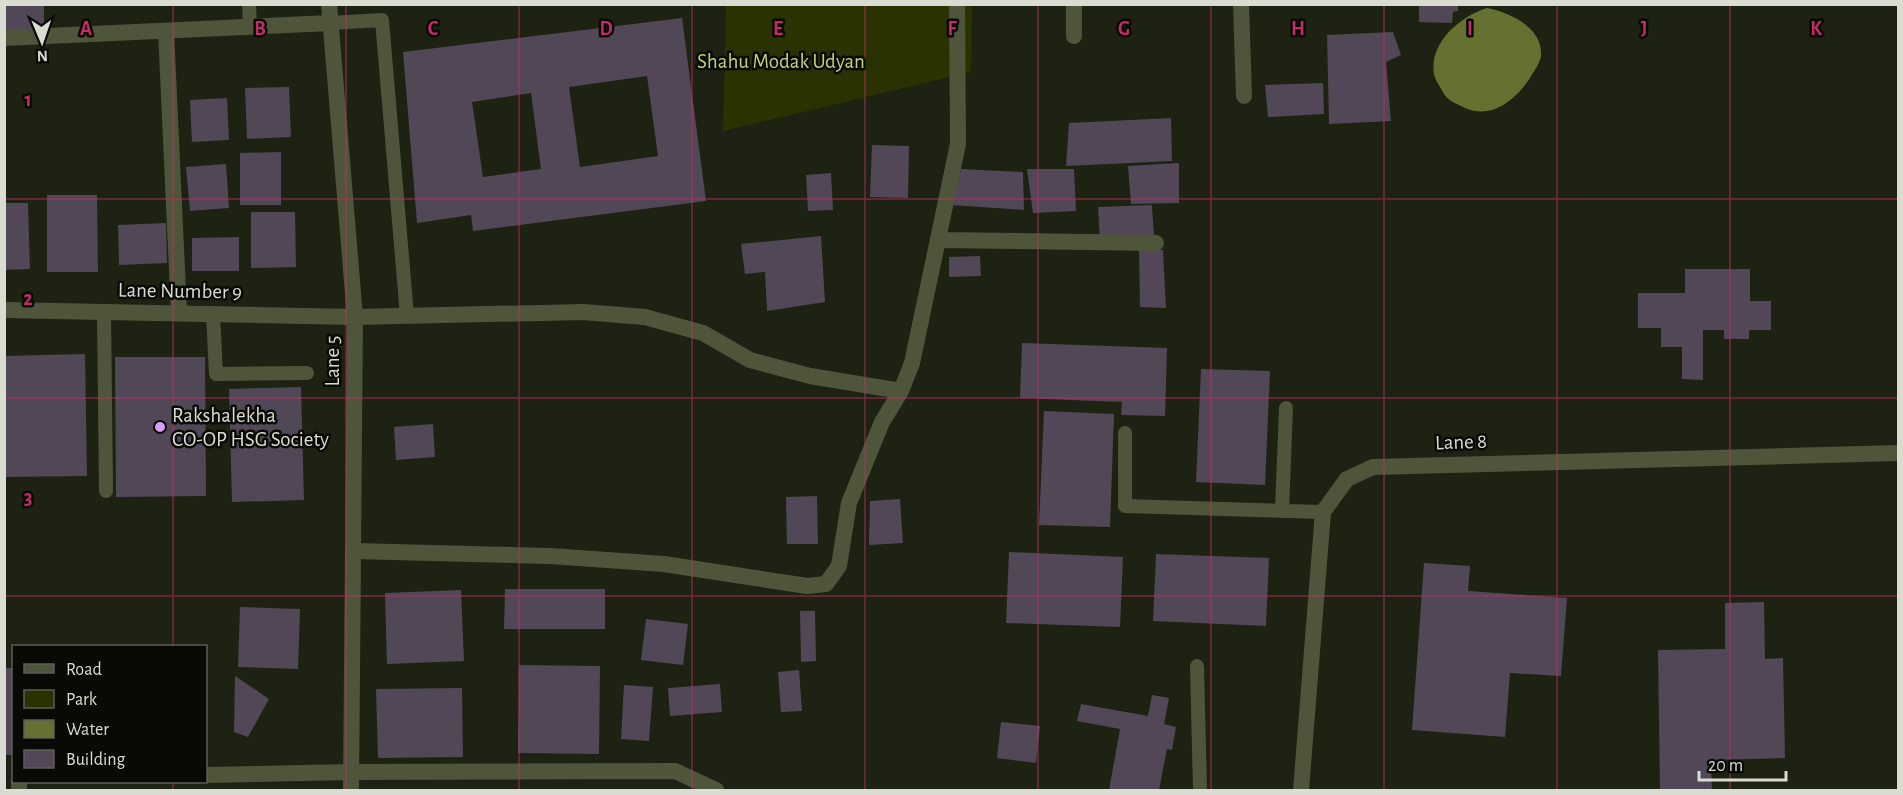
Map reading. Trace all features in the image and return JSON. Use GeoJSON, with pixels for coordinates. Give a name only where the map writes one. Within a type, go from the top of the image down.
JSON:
{"type":"FeatureCollection","features":[{"type":"Feature","properties":{"kind":"street","name":"Lane 5"},"geometry":{"type":"LineString","coordinates":[[329,4],[355,317],[351,790]]}},
{"type":"Feature","properties":{"kind":"street"},"geometry":{"type":"LineString","coordinates":[[354,551],[550,556],[664,564],[807,586],[826,584],[840,566],[849,503],[882,422],[901,391],[912,363],[958,144],[957,4]]}},
{"type":"Feature","properties":{"kind":"street"},"geometry":{"type":"LineString","coordinates":[[1074,4],[1074,36]]}},
{"type":"Feature","properties":{"kind":"street"},"geometry":{"type":"LineString","coordinates":[[1241,4],[1244,96]]}},
{"type":"Feature","properties":{"kind":"street"},"geometry":{"type":"LineString","coordinates":[[4,38],[330,23]]}},
{"type":"Feature","properties":{"kind":"street"},"geometry":{"type":"LineString","coordinates":[[166,31],[179,313]]}},
{"type":"Feature","properties":{"kind":"street"},"geometry":{"type":"LineString","coordinates":[[938,240],[1156,243]]}},
{"type":"Feature","properties":{"kind":"street","name":"Lane Number 9"},"geometry":{"type":"LineString","coordinates":[[4,310],[355,317],[583,312],[645,317],[703,333],[750,360],[810,376],[901,391]]}},
{"type":"Feature","properties":{"kind":"street","name":"Lane 8"},"geometry":{"type":"LineString","coordinates":[[1323,512],[1347,478],[1373,467],[1899,453]]}},
{"type":"Feature","properties":{"kind":"street"},"geometry":{"type":"LineString","coordinates":[[1301,790],[1323,512]]}},
{"type":"Feature","properties":{"kind":"street"},"geometry":{"type":"LineString","coordinates":[[207,775],[675,771],[716,790]]}},
{"type":"Feature","properties":{"kind":"lane"},"geometry":{"type":"LineString","coordinates":[[249,4],[250,27]]}},
{"type":"Feature","properties":{"kind":"lane"},"geometry":{"type":"LineString","coordinates":[[330,23],[382,20],[407,316]]}},
{"type":"Feature","properties":{"kind":"lane"},"geometry":{"type":"LineString","coordinates":[[104,312],[106,491]]}},
{"type":"Feature","properties":{"kind":"lane"},"geometry":{"type":"LineString","coordinates":[[213,314],[216,374],[308,373]]}},
{"type":"Feature","properties":{"kind":"lane"},"geometry":{"type":"LineString","coordinates":[[1282,511],[1286,408]]}},
{"type":"Feature","properties":{"kind":"lane"},"geometry":{"type":"LineString","coordinates":[[1125,433],[1125,506],[1323,512]]}},
{"type":"Feature","properties":{"kind":"lane"},"geometry":{"type":"LineString","coordinates":[[1197,666],[1200,790]]}},
{"type":"Feature","properties":{"kind":"green space","name":"Shahu Modak Udyan"},"geometry":{"type":"Polygon","coordinates":[[[726,5],[972,5],[971,72],[723,131],[726,5]]]}},
{"type":"Feature","properties":{"kind":"water"},"geometry":{"type":"Polygon","coordinates":[[[1487,8],[1513,17],[1529,28],[1539,43],[1541,55],[1538,66],[1513,98],[1495,109],[1474,111],[1455,103],[1446,96],[1434,74],[1434,62],[1442,41],[1449,32],[1467,17],[1487,8]]]}},
{"type":"Feature","properties":{"kind":"building"},"geometry":{"type":"Polygon","coordinates":[[[4,4],[44,4],[44,30],[4,32],[4,4]]]}},
{"type":"Feature","properties":{"kind":"building"},"geometry":{"type":"Polygon","coordinates":[[[1419,4],[1458,4],[1458,11],[1453,12],[1452,23],[1419,22],[1419,4]]]}},
{"type":"Feature","properties":{"kind":"building"},"geometry":{"type":"Polygon","coordinates":[[[682,18],[706,201],[473,231],[471,215],[417,223],[403,52],[682,18]],[[647,76],[569,87],[580,167],[658,156],[647,76]],[[531,93],[472,102],[483,177],[541,169],[531,93]]]}},
{"type":"Feature","properties":{"kind":"building"},"geometry":{"type":"Polygon","coordinates":[[[1393,32],[1401,55],[1386,62],[1391,121],[1329,124],[1327,35],[1393,32]]]}},
{"type":"Feature","properties":{"kind":"building"},"geometry":{"type":"Polygon","coordinates":[[[1323,83],[1324,114],[1268,117],[1265,85],[1323,83]]]}},
{"type":"Feature","properties":{"kind":"building"},"geometry":{"type":"Polygon","coordinates":[[[289,87],[291,137],[247,139],[245,88],[289,87]]]}},
{"type":"Feature","properties":{"kind":"building"},"geometry":{"type":"Polygon","coordinates":[[[227,98],[229,140],[192,142],[190,100],[227,98]]]}},
{"type":"Feature","properties":{"kind":"building"},"geometry":{"type":"Polygon","coordinates":[[[1171,118],[1172,161],[1066,166],[1069,123],[1171,118]]]}},
{"type":"Feature","properties":{"kind":"building"},"geometry":{"type":"Polygon","coordinates":[[[872,145],[909,146],[908,198],[870,197],[872,145]]]}},
{"type":"Feature","properties":{"kind":"building"},"geometry":{"type":"Polygon","coordinates":[[[281,152],[281,205],[240,205],[240,153],[281,152]]]}},
{"type":"Feature","properties":{"kind":"building"},"geometry":{"type":"Polygon","coordinates":[[[1179,163],[1179,203],[1131,204],[1128,166],[1179,163]]]}},
{"type":"Feature","properties":{"kind":"building"},"geometry":{"type":"Polygon","coordinates":[[[226,164],[229,208],[190,211],[186,167],[226,164]]]}},
{"type":"Feature","properties":{"kind":"building"},"geometry":{"type":"Polygon","coordinates":[[[961,169],[1023,172],[1024,210],[952,205],[961,169]]]}},
{"type":"Feature","properties":{"kind":"building"},"geometry":{"type":"Polygon","coordinates":[[[1027,169],[1074,169],[1076,211],[1033,213],[1027,169]]]}},
{"type":"Feature","properties":{"kind":"building"},"geometry":{"type":"Polygon","coordinates":[[[831,173],[833,210],[808,211],[806,175],[831,173]]]}},
{"type":"Feature","properties":{"kind":"building"},"geometry":{"type":"Polygon","coordinates":[[[47,195],[97,195],[98,272],[47,272],[47,195]]]}},
{"type":"Feature","properties":{"kind":"building"},"geometry":{"type":"Polygon","coordinates":[[[4,203],[28,203],[30,269],[4,270],[4,203]]]}},
{"type":"Feature","properties":{"kind":"building"},"geometry":{"type":"Polygon","coordinates":[[[1152,205],[1154,238],[1100,241],[1098,207],[1152,205]]]}},
{"type":"Feature","properties":{"kind":"building"},"geometry":{"type":"Polygon","coordinates":[[[251,212],[295,212],[296,267],[251,268],[251,212]]]}},
{"type":"Feature","properties":{"kind":"building"},"geometry":{"type":"Polygon","coordinates":[[[166,223],[167,263],[119,265],[118,225],[166,223]]]}},
{"type":"Feature","properties":{"kind":"building"},"geometry":{"type":"Polygon","coordinates":[[[821,236],[825,302],[767,311],[765,272],[745,274],[741,244],[821,236]]]}},
{"type":"Feature","properties":{"kind":"building"},"geometry":{"type":"Polygon","coordinates":[[[239,237],[239,271],[192,271],[192,238],[239,237]]]}},
{"type":"Feature","properties":{"kind":"building"},"geometry":{"type":"Polygon","coordinates":[[[1139,249],[1163,250],[1166,308],[1140,307],[1139,249]]]}},
{"type":"Feature","properties":{"kind":"building"},"geometry":{"type":"Polygon","coordinates":[[[980,256],[981,276],[949,277],[949,257],[980,256]]]}},
{"type":"Feature","properties":{"kind":"building"},"geometry":{"type":"Polygon","coordinates":[[[1685,269],[1750,269],[1750,301],[1771,301],[1771,330],[1749,330],[1749,339],[1724,339],[1724,330],[1703,330],[1703,380],[1682,379],[1682,347],[1661,347],[1661,328],[1638,328],[1638,293],[1685,293],[1685,269]]]}},
{"type":"Feature","properties":{"kind":"building"},"geometry":{"type":"Polygon","coordinates":[[[1022,343],[1167,348],[1165,416],[1121,415],[1122,402],[1020,398],[1022,343]]]}},
{"type":"Feature","properties":{"kind":"building"},"geometry":{"type":"Polygon","coordinates":[[[85,354],[87,476],[4,477],[4,356],[85,354]]]}},
{"type":"Feature","properties":{"kind":"building","name":"Rakshalekha CO-OP HSG Society"},"geometry":{"type":"Polygon","coordinates":[[[115,357],[205,357],[206,496],[116,497],[115,357]]]}},
{"type":"Feature","properties":{"kind":"building"},"geometry":{"type":"Polygon","coordinates":[[[1201,369],[1270,371],[1265,485],[1196,482],[1201,369]]]}},
{"type":"Feature","properties":{"kind":"building"},"geometry":{"type":"Polygon","coordinates":[[[301,387],[304,500],[232,502],[229,389],[301,387]]]}},
{"type":"Feature","properties":{"kind":"building"},"geometry":{"type":"Polygon","coordinates":[[[1044,411],[1114,414],[1110,527],[1039,525],[1044,411]]]}},
{"type":"Feature","properties":{"kind":"building"},"geometry":{"type":"Polygon","coordinates":[[[433,424],[435,457],[396,460],[394,427],[433,424]]]}},
{"type":"Feature","properties":{"kind":"building"},"geometry":{"type":"Polygon","coordinates":[[[817,496],[818,544],[787,544],[786,497],[817,496]]]}},
{"type":"Feature","properties":{"kind":"building"},"geometry":{"type":"Polygon","coordinates":[[[900,499],[903,543],[869,545],[870,501],[900,499]]]}},
{"type":"Feature","properties":{"kind":"building"},"geometry":{"type":"Polygon","coordinates":[[[1009,552],[1123,557],[1120,627],[1006,623],[1009,552]]]}},
{"type":"Feature","properties":{"kind":"building"},"geometry":{"type":"Polygon","coordinates":[[[1156,554],[1269,558],[1266,626],[1153,621],[1156,554]]]}},
{"type":"Feature","properties":{"kind":"building"},"geometry":{"type":"Polygon","coordinates":[[[1424,563],[1470,566],[1468,591],[1567,598],[1561,676],[1510,673],[1505,737],[1412,730],[1424,563]]]}},
{"type":"Feature","properties":{"kind":"building"},"geometry":{"type":"Polygon","coordinates":[[[505,589],[605,589],[605,629],[504,629],[505,589]]]}},
{"type":"Feature","properties":{"kind":"building"},"geometry":{"type":"Polygon","coordinates":[[[461,590],[464,661],[387,664],[385,593],[461,590]]]}},
{"type":"Feature","properties":{"kind":"building"},"geometry":{"type":"Polygon","coordinates":[[[1764,602],[1765,659],[1783,658],[1785,758],[1711,760],[1712,790],[1660,790],[1658,650],[1725,649],[1725,603],[1764,602]]]}},
{"type":"Feature","properties":{"kind":"building"},"geometry":{"type":"Polygon","coordinates":[[[240,607],[300,609],[298,669],[238,667],[240,607]]]}},
{"type":"Feature","properties":{"kind":"building"},"geometry":{"type":"Polygon","coordinates":[[[800,611],[815,611],[816,661],[801,662],[800,611]]]}},
{"type":"Feature","properties":{"kind":"building"},"geometry":{"type":"Polygon","coordinates":[[[646,619],[688,624],[683,665],[641,660],[646,619]]]}},
{"type":"Feature","properties":{"kind":"building"},"geometry":{"type":"Polygon","coordinates":[[[519,665],[600,666],[599,754],[518,753],[519,665]]]}},
{"type":"Feature","properties":{"kind":"building"},"geometry":{"type":"Polygon","coordinates":[[[4,668],[12,668],[12,755],[4,755],[4,668]]]}},
{"type":"Feature","properties":{"kind":"building"},"geometry":{"type":"Polygon","coordinates":[[[799,670],[802,711],[781,712],[778,672],[799,670]]]}},
{"type":"Feature","properties":{"kind":"building"},"geometry":{"type":"Polygon","coordinates":[[[235,676],[269,699],[248,737],[234,732],[235,676]]]}},
{"type":"Feature","properties":{"kind":"building"},"geometry":{"type":"Polygon","coordinates":[[[720,684],[722,712],[670,716],[668,688],[720,684]]]}},
{"type":"Feature","properties":{"kind":"building"},"geometry":{"type":"Polygon","coordinates":[[[624,685],[653,687],[649,741],[621,739],[624,685]]]}},
{"type":"Feature","properties":{"kind":"building"},"geometry":{"type":"Polygon","coordinates":[[[462,688],[463,757],[378,758],[376,689],[462,688]]]}},
{"type":"Feature","properties":{"kind":"building"},"geometry":{"type":"Polygon","coordinates":[[[1152,695],[1169,698],[1164,724],[1176,727],[1172,750],[1167,749],[1159,790],[1109,790],[1120,729],[1077,721],[1081,704],[1148,716],[1152,695]]]}},
{"type":"Feature","properties":{"kind":"building"},"geometry":{"type":"Polygon","coordinates":[[[1001,722],[1040,726],[1036,763],[997,758],[1001,722]]]}},
{"type":"Feature","properties":{"kind":"place","name":"Rakshalekha CO-OP HSG Society"},"geometry":{"type":"Point","coordinates":[160,427]}}]}
